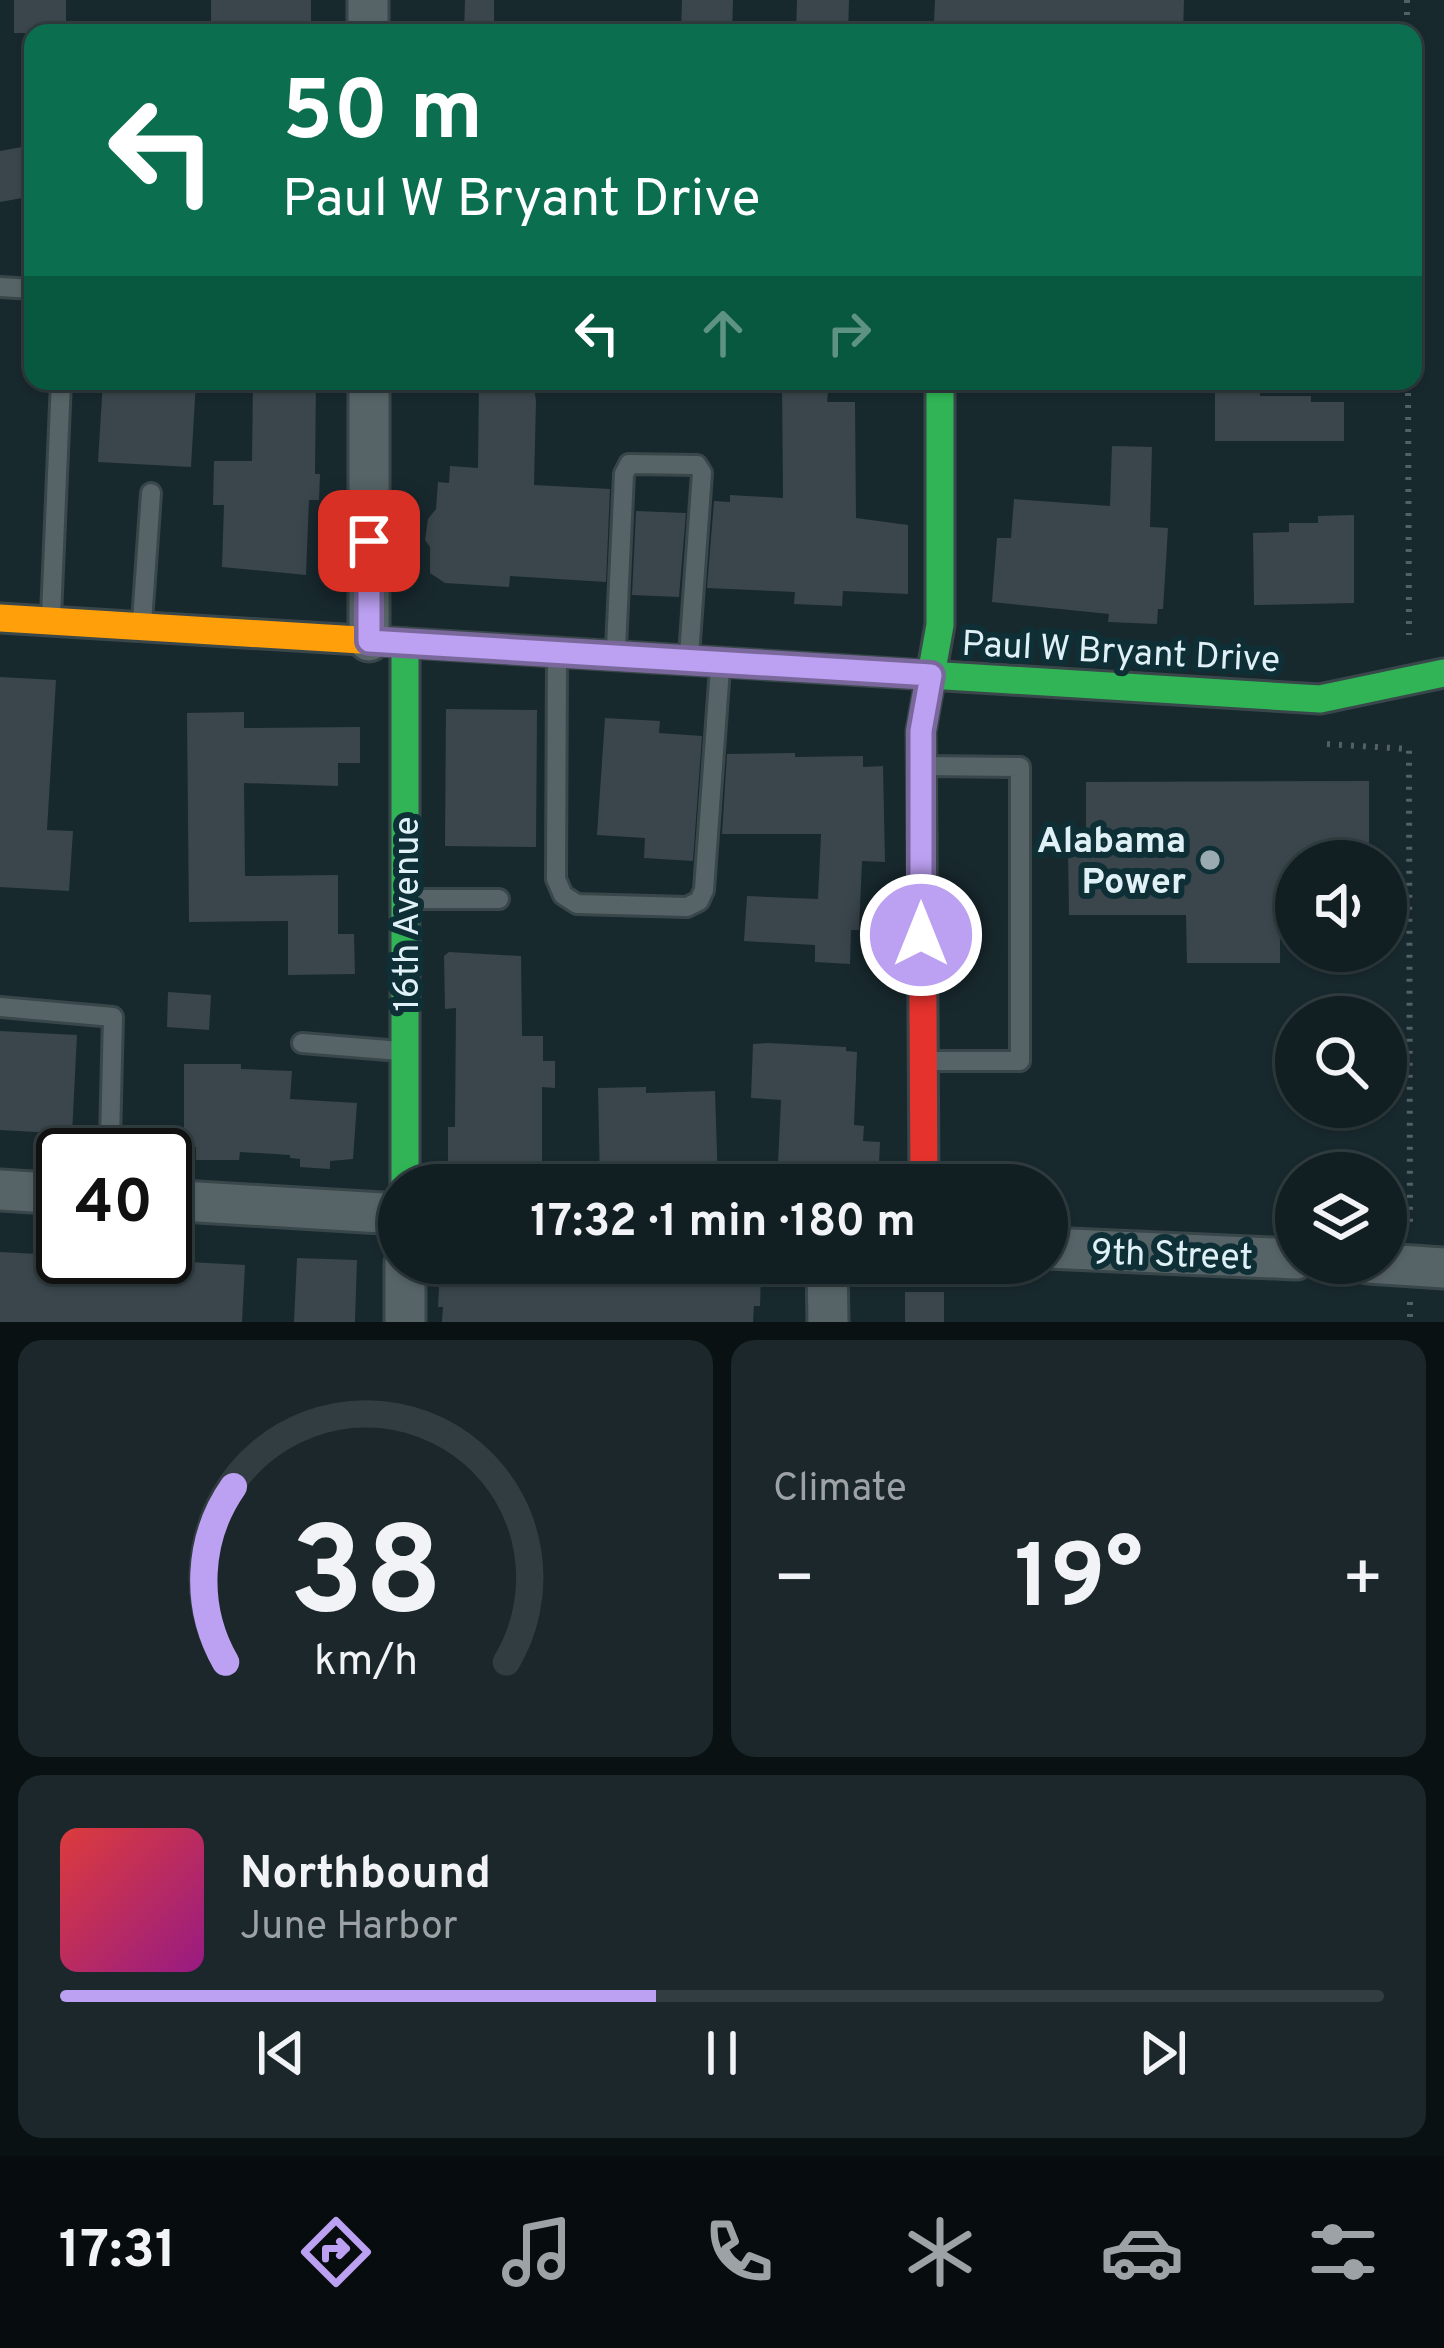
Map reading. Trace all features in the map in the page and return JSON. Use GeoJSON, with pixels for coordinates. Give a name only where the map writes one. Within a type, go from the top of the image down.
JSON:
{"type":"FeatureCollection","features":[{"type":"Feature","properties":{"kind":"street","name":"16th Avenue"},"geometry":{"type":"LineString","coordinates":[[370,390],[405,898],[405,1164]]}},
{"type":"Feature","properties":{"kind":"street"},"geometry":{"type":"LineString","coordinates":[[923,1164],[921,731],[940,625],[940,390]]}},
{"type":"Feature","properties":{"kind":"street","name":"Paul W Bryant Drive"},"geometry":{"type":"LineString","coordinates":[[0,619],[1320,698],[1444,673]]}},
{"type":"Feature","properties":{"kind":"street"},"geometry":{"type":"LineString","coordinates":[[0,1190],[36,1192]]}},
{"type":"Feature","properties":{"kind":"street"},"geometry":{"type":"LineString","coordinates":[[192,1202],[378,1213]]}},
{"type":"Feature","properties":{"kind":"street","name":"9th Street"},"geometry":{"type":"LineString","coordinates":[[1068,1249],[1275,1258]]}},
{"type":"Feature","properties":{"kind":"street"},"geometry":{"type":"LineString","coordinates":[[1407,1266],[1444,1268]]}},
{"type":"Feature","properties":{"kind":"street"},"geometry":{"type":"LineString","coordinates":[[405,1284],[405,1322]]}},
{"type":"Feature","properties":{"kind":"street"},"geometry":{"type":"LineString","coordinates":[[827,1284],[828,1322]]}},
{"type":"Feature","properties":{"kind":"lane"},"geometry":{"type":"LineString","coordinates":[[50,621],[61,390]]}},
{"type":"Feature","properties":{"kind":"lane"},"geometry":{"type":"LineString","coordinates":[[616,656],[624,474],[629,464],[697,465],[702,472],[688,660]]}},
{"type":"Feature","properties":{"kind":"lane"},"geometry":{"type":"LineString","coordinates":[[142,627],[151,493]]}},
{"type":"Feature","properties":{"kind":"lane"},"geometry":{"type":"LineString","coordinates":[[557,652],[556,879],[563,895],[577,904],[687,907],[699,902],[704,890],[720,662]]}},
{"type":"Feature","properties":{"kind":"lane"},"geometry":{"type":"LineString","coordinates":[[921,766],[1020,767],[1020,1061],[922,1061]]}},
{"type":"Feature","properties":{"kind":"lane"},"geometry":{"type":"LineString","coordinates":[[405,898],[499,899]]}},
{"type":"Feature","properties":{"kind":"lane"},"geometry":{"type":"LineString","coordinates":[[0,1007],[113,1017],[110,1128]]}},
{"type":"Feature","properties":{"kind":"lane"},"geometry":{"type":"LineString","coordinates":[[302,1043],[405,1051]]}},
{"type":"Feature","properties":{"kind":"path"},"geometry":{"type":"LineString","coordinates":[[1408,390],[1409,636]]}},
{"type":"Feature","properties":{"kind":"building"},"geometry":{"type":"Polygon","coordinates":[[[14,0],[66,0],[66,24],[24,24],[24,33],[14,33],[14,0]]]}},
{"type":"Feature","properties":{"kind":"building"},"geometry":{"type":"Polygon","coordinates":[[[211,0],[311,0],[311,24],[211,24],[211,0]]]}},
{"type":"Feature","properties":{"kind":"building"},"geometry":{"type":"Polygon","coordinates":[[[465,0],[494,0],[494,24],[464,24],[465,0]]]}},
{"type":"Feature","properties":{"kind":"building"},"geometry":{"type":"Polygon","coordinates":[[[682,0],[733,0],[732,24],[681,24],[682,0]]]}},
{"type":"Feature","properties":{"kind":"building"},"geometry":{"type":"Polygon","coordinates":[[[797,0],[849,0],[848,24],[796,24],[797,0]]]}},
{"type":"Feature","properties":{"kind":"building"},"geometry":{"type":"Polygon","coordinates":[[[935,0],[1184,0],[1183,24],[934,22],[935,0]]]}},
{"type":"Feature","properties":{"kind":"building"},"geometry":{"type":"Polygon","coordinates":[[[24,147],[24,198],[0,202],[0,151],[24,147]]]}},
{"type":"Feature","properties":{"kind":"building"},"geometry":{"type":"Polygon","coordinates":[[[102,390],[195,390],[191,467],[98,462],[102,390]]]}},
{"type":"Feature","properties":{"kind":"building"},"geometry":{"type":"Polygon","coordinates":[[[253,390],[316,390],[319,500],[309,500],[306,575],[222,567],[224,505],[213,505],[214,461],[252,461],[253,390]]]}},
{"type":"Feature","properties":{"kind":"building"},"geometry":{"type":"Polygon","coordinates":[[[479,390],[534,390],[534,485],[610,489],[606,582],[510,576],[509,587],[445,583],[430,573],[430,547],[425,540],[428,519],[436,509],[438,482],[449,483],[450,466],[478,468],[479,390]]]}},
{"type":"Feature","properties":{"kind":"building"},"geometry":{"type":"Polygon","coordinates":[[[782,390],[828,390],[827,402],[855,402],[856,518],[908,525],[908,594],[843,591],[842,606],[794,604],[795,592],[707,588],[714,501],[730,502],[730,495],[783,498],[782,390]]]}},
{"type":"Feature","properties":{"kind":"building"},"geometry":{"type":"Polygon","coordinates":[[[1215,390],[1260,390],[1260,396],[1311,396],[1311,402],[1344,402],[1344,441],[1215,441],[1215,390]]]}},
{"type":"Feature","properties":{"kind":"building"},"geometry":{"type":"Polygon","coordinates":[[[1112,446],[1152,447],[1150,527],[1168,528],[1163,609],[1158,609],[1157,624],[1108,622],[1109,614],[992,602],[997,538],[1011,538],[1014,499],[1110,506],[1112,446]]]}},
{"type":"Feature","properties":{"kind":"building"},"geometry":{"type":"Polygon","coordinates":[[[636,511],[686,513],[679,597],[632,595],[636,511]]]}},
{"type":"Feature","properties":{"kind":"building"},"geometry":{"type":"Polygon","coordinates":[[[1354,515],[1354,603],[1254,605],[1253,533],[1289,532],[1289,523],[1318,523],[1318,516],[1354,515]]]}},
{"type":"Feature","properties":{"kind":"building"},"geometry":{"type":"Polygon","coordinates":[[[0,677],[56,680],[47,830],[73,831],[69,891],[0,887],[0,677]]]}},
{"type":"Feature","properties":{"kind":"building"},"geometry":{"type":"Polygon","coordinates":[[[446,709],[537,710],[536,847],[445,846],[446,709]]]}},
{"type":"Feature","properties":{"kind":"building"},"geometry":{"type":"Polygon","coordinates":[[[244,712],[244,728],[360,727],[360,763],[338,763],[338,786],[244,783],[245,876],[338,875],[338,934],[354,934],[355,974],[288,975],[288,921],[189,922],[187,713],[244,712]]]}},
{"type":"Feature","properties":{"kind":"building"},"geometry":{"type":"Polygon","coordinates":[[[605,718],[660,721],[659,733],[702,736],[693,861],[644,858],[645,838],[597,835],[605,718]]]}},
{"type":"Feature","properties":{"kind":"building"},"geometry":{"type":"Polygon","coordinates":[[[795,753],[795,757],[863,756],[863,767],[883,766],[885,862],[862,861],[859,930],[851,930],[850,964],[815,962],[815,945],[744,941],[747,896],[818,899],[821,834],[722,834],[727,754],[795,753]]]}},
{"type":"Feature","properties":{"kind":"building"},"geometry":{"type":"Polygon","coordinates":[[[1369,781],[1369,840],[1275,840],[1275,963],[1187,963],[1186,915],[1069,915],[1068,848],[1086,848],[1086,782],[1369,781]]]}},
{"type":"Feature","properties":{"kind":"building"},"geometry":{"type":"Polygon","coordinates":[[[449,952],[521,956],[522,1036],[543,1036],[543,1061],[555,1061],[555,1088],[542,1087],[542,1164],[448,1164],[448,1127],[455,1127],[456,1008],[445,1009],[444,956],[449,952]]]}},
{"type":"Feature","properties":{"kind":"building"},"geometry":{"type":"Polygon","coordinates":[[[168,992],[211,995],[209,1030],[167,1027],[168,992]]]}},
{"type":"Feature","properties":{"kind":"building"},"geometry":{"type":"Polygon","coordinates":[[[0,1031],[77,1035],[72,1128],[0,1130],[0,1031]]]}},
{"type":"Feature","properties":{"kind":"building"},"geometry":{"type":"Polygon","coordinates":[[[753,1044],[846,1047],[846,1051],[857,1052],[854,1125],[864,1126],[863,1141],[880,1142],[879,1164],[778,1164],[781,1100],[751,1098],[753,1044]]]}},
{"type":"Feature","properties":{"kind":"building"},"geometry":{"type":"Polygon","coordinates":[[[184,1064],[241,1064],[241,1069],[292,1071],[290,1099],[357,1103],[353,1159],[330,1161],[330,1169],[300,1167],[300,1159],[290,1155],[240,1152],[239,1160],[196,1160],[192,1128],[184,1128],[184,1064]]]}},
{"type":"Feature","properties":{"kind":"building"},"geometry":{"type":"Polygon","coordinates":[[[646,1087],[646,1093],[715,1091],[717,1164],[600,1164],[598,1088],[646,1087]]]}},
{"type":"Feature","properties":{"kind":"building"},"geometry":{"type":"Polygon","coordinates":[[[0,1252],[36,1254],[36,1284],[192,1284],[192,1262],[245,1265],[242,1322],[0,1322],[0,1252]]]}},
{"type":"Feature","properties":{"kind":"building"},"geometry":{"type":"Polygon","coordinates":[[[297,1258],[357,1260],[355,1322],[294,1322],[297,1258]]]}},
{"type":"Feature","properties":{"kind":"building"},"geometry":{"type":"Polygon","coordinates":[[[439,1284],[761,1284],[760,1306],[754,1306],[753,1322],[442,1322],[443,1307],[438,1307],[439,1284]]]}},
{"type":"Feature","properties":{"kind":"building"},"geometry":{"type":"Polygon","coordinates":[[[905,1292],[944,1292],[944,1322],[905,1322],[905,1292]]]}},
{"type":"Feature","properties":{"kind":"traffic: fast"},"geometry":{"type":"LineString","coordinates":[[922,837],[921,731],[940,625],[940,390]]}},
{"type":"Feature","properties":{"kind":"traffic: fast"},"geometry":{"type":"LineString","coordinates":[[405,643],[405,1164]]}},
{"type":"Feature","properties":{"kind":"traffic: fast"},"geometry":{"type":"LineString","coordinates":[[653,658],[1320,699],[1444,673]]}},
{"type":"Feature","properties":{"kind":"traffic: slow"},"geometry":{"type":"LineString","coordinates":[[0,618],[653,658]]}},
{"type":"Feature","properties":{"kind":"traffic: jam"},"geometry":{"type":"LineString","coordinates":[[922,837],[924,1164]]}},
{"type":"Feature","properties":{"kind":"place","name":"Alabama Power"},"geometry":{"type":"Point","coordinates":[1210,860]}},
{"type":"Feature","properties":{"kind":"route"},"geometry":{"type":"LineString","coordinates":[[369,541],[369,641],[931,675],[921,731],[921,935]]}}]}
